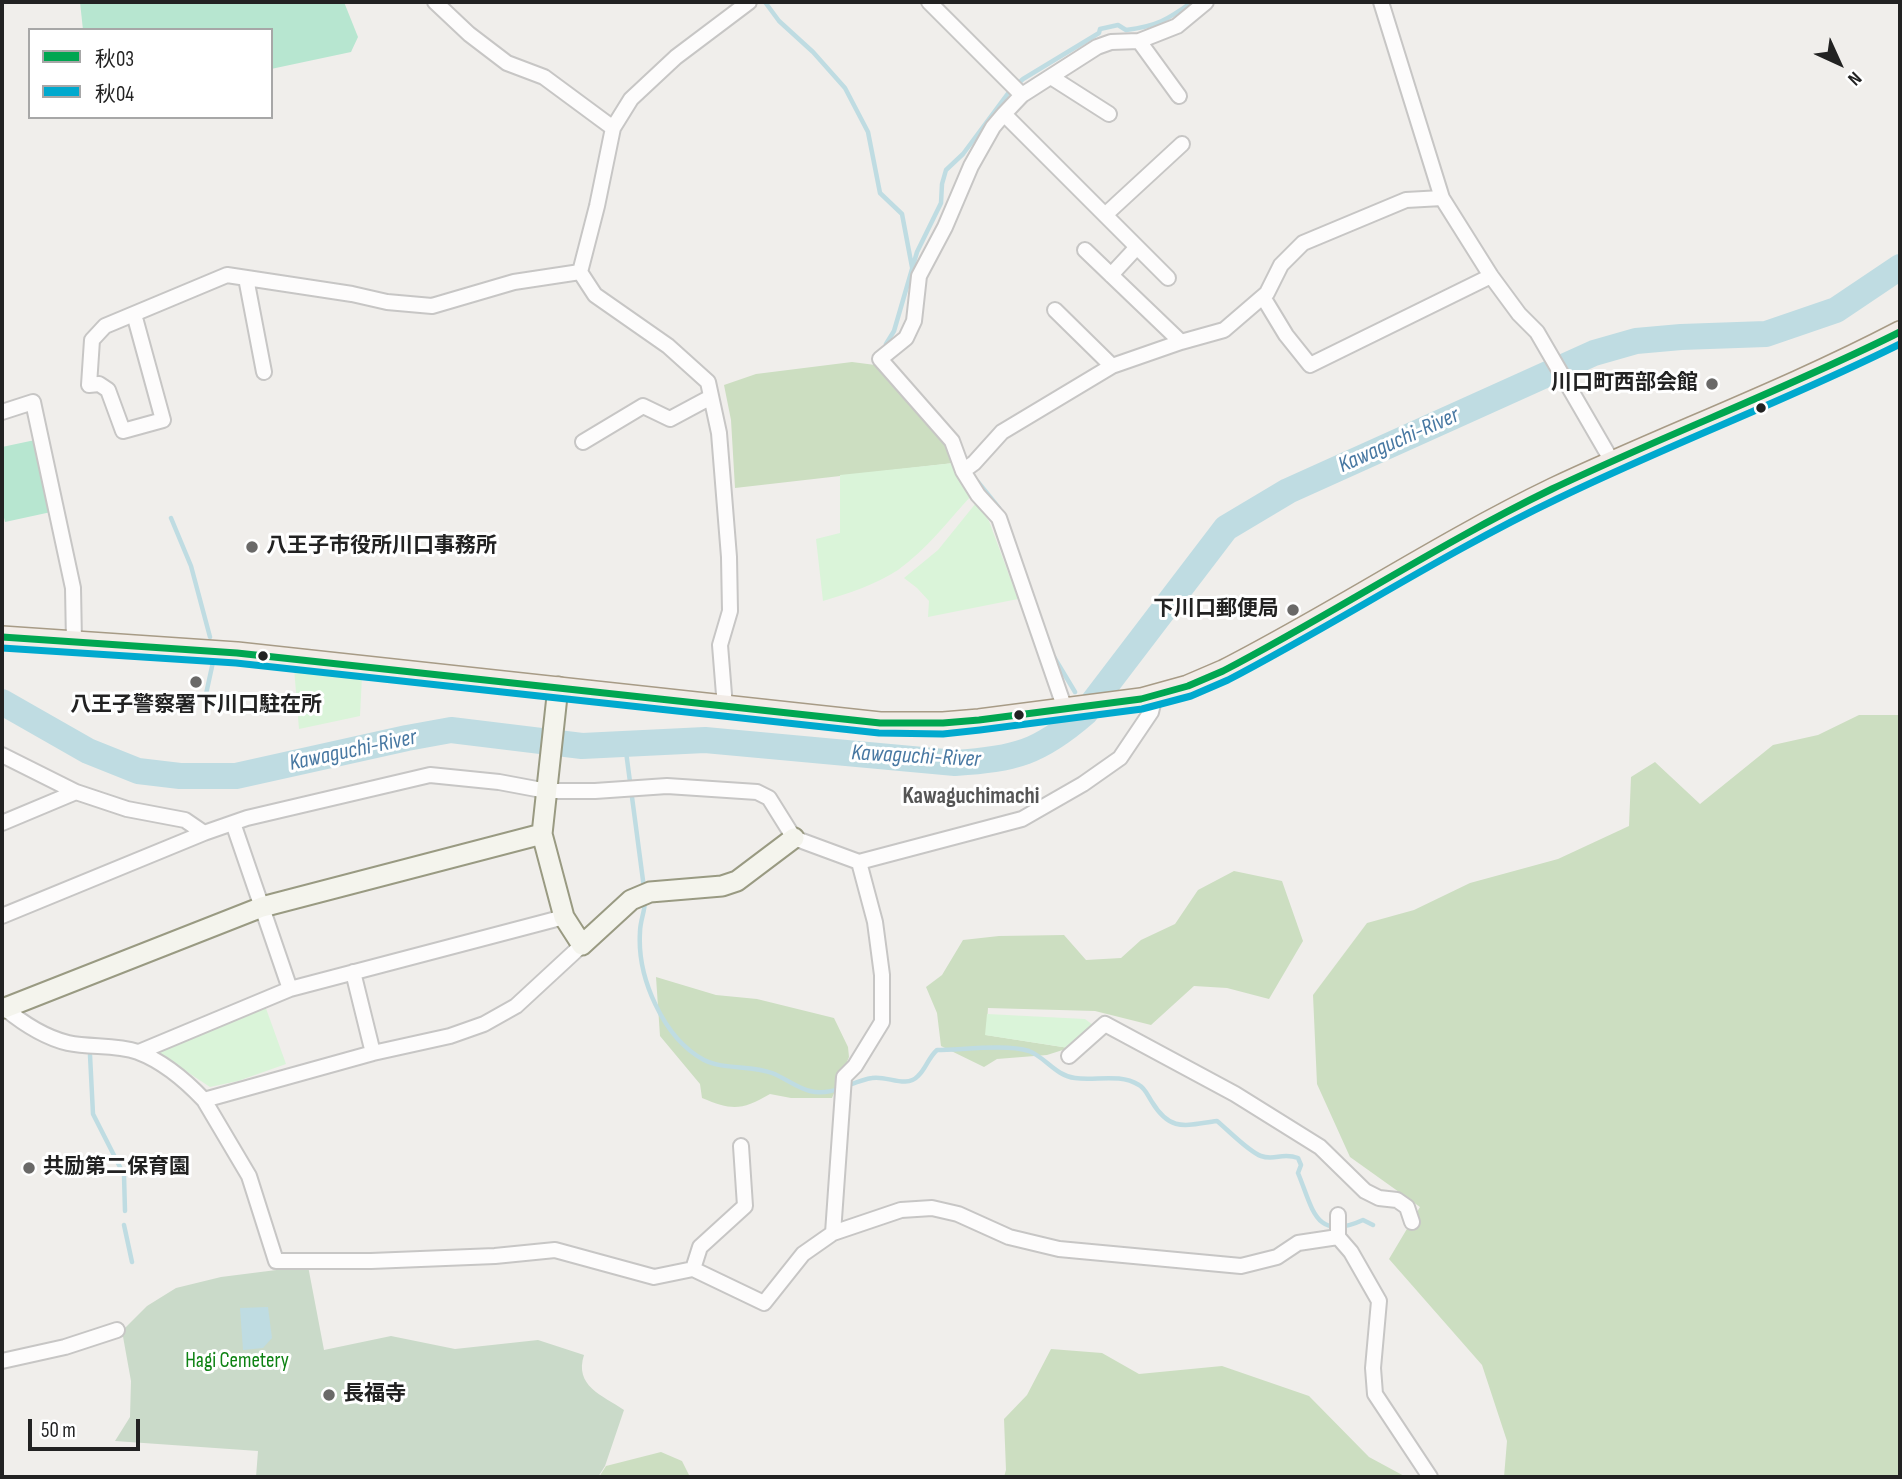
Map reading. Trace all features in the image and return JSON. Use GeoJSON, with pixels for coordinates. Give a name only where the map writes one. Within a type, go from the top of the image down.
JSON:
{"type":"FeatureCollection","features":[{"type":"Feature","properties":{"kind":"main road"},"geometry":{"type":"LineString","coordinates":[[2,638],[237,653],[725,707],[906,724],[979,720],[1148,698],[1188,686],[1223,671],[1477,528],[1555,489],[1832,367],[1900,332]]}},
{"type":"Feature","properties":{"kind":"street"},"geometry":{"type":"LineString","coordinates":[[435,2],[469,34],[507,63],[544,77],[613,128]]}},
{"type":"Feature","properties":{"kind":"street"},"geometry":{"type":"LineString","coordinates":[[725,707],[720,645],[730,611],[729,557],[719,433],[708,382],[668,346],[595,295],[580,272],[613,128],[631,99],[676,57],[749,2]]}},
{"type":"Feature","properties":{"kind":"street"},"geometry":{"type":"LineString","coordinates":[[929,2],[1022,95]]}},
{"type":"Feature","properties":{"kind":"street"},"geometry":{"type":"LineString","coordinates":[[1065,709],[999,517],[978,495],[963,471],[952,441],[880,359],[906,338],[914,321],[919,276],[945,227],[971,166],[993,127],[1004,114],[1022,95],[1097,47],[1111,42],[1139,41],[1177,26],[1206,2]]}},
{"type":"Feature","properties":{"kind":"street"},"geometry":{"type":"LineString","coordinates":[[1381,2],[1442,198],[1491,276],[1519,314],[1537,332],[1613,463]]}},
{"type":"Feature","properties":{"kind":"street"},"geometry":{"type":"LineString","coordinates":[[1139,41],[1180,96]]}},
{"type":"Feature","properties":{"kind":"street"},"geometry":{"type":"LineString","coordinates":[[1051,77],[1109,114]]}},
{"type":"Feature","properties":{"kind":"street"},"geometry":{"type":"LineString","coordinates":[[1004,114],[1168,278]]}},
{"type":"Feature","properties":{"kind":"street"},"geometry":{"type":"LineString","coordinates":[[1105,215],[1182,144]]}},
{"type":"Feature","properties":{"kind":"street"},"geometry":{"type":"LineString","coordinates":[[963,471],[974,463],[1002,432],[1112,366],[1224,330],[1263,297],[1281,265],[1303,243],[1406,200],[1442,198]]}},
{"type":"Feature","properties":{"kind":"street"},"geometry":{"type":"LineString","coordinates":[[1111,275],[1137,247]]}},
{"type":"Feature","properties":{"kind":"street"},"geometry":{"type":"LineString","coordinates":[[1085,250],[1181,342]]}},
{"type":"Feature","properties":{"kind":"street"},"geometry":{"type":"LineString","coordinates":[[134,314],[163,420],[123,430],[108,390],[99,384],[89,385],[92,340],[105,326],[227,275],[387,302],[432,306],[514,282],[580,272]]}},
{"type":"Feature","properties":{"kind":"street"},"geometry":{"type":"LineString","coordinates":[[1263,297],[1286,335],[1310,365],[1491,276]]}},
{"type":"Feature","properties":{"kind":"street"},"geometry":{"type":"LineString","coordinates":[[246,278],[264,372]]}},
{"type":"Feature","properties":{"kind":"street"},"geometry":{"type":"LineString","coordinates":[[1055,310],[1112,366]]}},
{"type":"Feature","properties":{"kind":"street"},"geometry":{"type":"LineString","coordinates":[[583,442],[643,406],[670,419],[711,397]]}},
{"type":"Feature","properties":{"kind":"street"},"geometry":{"type":"LineString","coordinates":[[2,412],[33,402],[73,588],[75,642]]}},
{"type":"Feature","properties":{"kind":"street"},"geometry":{"type":"LineString","coordinates":[[558,687],[542,834],[564,918],[582,945]]}},
{"type":"Feature","properties":{"kind":"street"},"geometry":{"type":"LineString","coordinates":[[2,916],[233,823],[430,775],[499,782],[634,789],[667,786],[757,792],[769,798],[794,838],[859,862],[1022,819],[1083,784],[1120,758],[1152,712],[1148,698]]}},
{"type":"Feature","properties":{"kind":"street"},"geometry":{"type":"LineString","coordinates":[[2,755],[76,792],[127,809],[185,820],[204,833]]}},
{"type":"Feature","properties":{"kind":"street"},"geometry":{"type":"LineString","coordinates":[[2,823],[76,792]]}},
{"type":"Feature","properties":{"kind":"street"},"geometry":{"type":"LineString","coordinates":[[233,823],[290,989]]}},
{"type":"Feature","properties":{"kind":"street"},"geometry":{"type":"LineString","coordinates":[[3,1008],[262,907],[542,834]]}},
{"type":"Feature","properties":{"kind":"street"},"geometry":{"type":"LineString","coordinates":[[204,1100],[373,1053],[450,1036],[507,1013],[631,900],[645,894],[722,886],[737,881],[794,838]]}},
{"type":"Feature","properties":{"kind":"street"},"geometry":{"type":"LineString","coordinates":[[833,1233],[844,1083],[882,1022],[882,975],[875,922],[859,862]]}},
{"type":"Feature","properties":{"kind":"street"},"geometry":{"type":"LineString","coordinates":[[139,1052],[290,989],[564,918]]}},
{"type":"Feature","properties":{"kind":"street"},"geometry":{"type":"LineString","coordinates":[[354,972],[373,1053]]}},
{"type":"Feature","properties":{"kind":"street"},"geometry":{"type":"LineString","coordinates":[[3,1008],[32,1028],[67,1042],[119,1047],[139,1052],[160,1063],[204,1100],[249,1176],[276,1261],[495,1256],[555,1250],[653,1277],[693,1269],[764,1303],[803,1254],[833,1233],[901,1210],[932,1208],[958,1214],[1009,1237],[1059,1249],[1241,1266],[1276,1257],[1298,1243],[1338,1236]]}},
{"type":"Feature","properties":{"kind":"street"},"geometry":{"type":"LineString","coordinates":[[1069,1056],[1105,1024],[1235,1094],[1320,1147],[1365,1191],[1380,1198],[1397,1200],[1407,1207],[1412,1222]]}},
{"type":"Feature","properties":{"kind":"street"},"geometry":{"type":"LineString","coordinates":[[693,1269],[700,1247],[745,1206],[741,1146]]}},
{"type":"Feature","properties":{"kind":"street"},"geometry":{"type":"LineString","coordinates":[[1338,1214],[1338,1236],[1351,1252],[1379,1301],[1373,1368],[1375,1394],[1430,1477]]}},
{"type":"Feature","properties":{"kind":"street"},"geometry":{"type":"LineString","coordinates":[[2,1361],[65,1347],[117,1330]]}},
{"type":"Feature","properties":{"kind":"green space"},"geometry":{"type":"Polygon","coordinates":[[[80,2],[344,2],[358,37],[351,52],[273,69],[273,28],[83,28],[80,2]]]}},
{"type":"Feature","properties":{"kind":"green space"},"geometry":{"type":"Polygon","coordinates":[[[852,362],[883,366],[952,445],[954,463],[735,488],[731,420],[724,385],[756,374],[852,362]]]}},
{"type":"Feature","properties":{"kind":"green space"},"geometry":{"type":"Polygon","coordinates":[[[35,440],[51,512],[5,522],[2,509],[2,447],[35,440]]]}},
{"type":"Feature","properties":{"kind":"green space"},"geometry":{"type":"Polygon","coordinates":[[[954,463],[957,476],[971,496],[918,554],[889,575],[862,588],[823,601],[816,539],[840,533],[840,475],[954,463]]]}},
{"type":"Feature","properties":{"kind":"green space"},"geometry":{"type":"Polygon","coordinates":[[[976,503],[989,521],[1018,599],[928,617],[929,601],[904,578],[938,550],[976,503]]]}},
{"type":"Feature","properties":{"kind":"green space"},"geometry":{"type":"Polygon","coordinates":[[[294,668],[362,676],[360,716],[299,729],[294,668]]]}},
{"type":"Feature","properties":{"kind":"green space"},"geometry":{"type":"Polygon","coordinates":[[[1859,715],[1900,715],[1900,1477],[1504,1477],[1507,1441],[1482,1365],[1389,1259],[1420,1207],[1350,1157],[1317,1084],[1313,995],[1367,923],[1414,910],[1470,883],[1558,859],[1629,826],[1631,777],[1655,762],[1700,804],[1773,745],[1818,735],[1859,715]]]}},
{"type":"Feature","properties":{"kind":"green space"},"geometry":{"type":"Polygon","coordinates":[[[1234,871],[1282,881],[1303,941],[1269,999],[1227,988],[1194,986],[1151,1025],[1095,1011],[988,1008],[986,1035],[1069,1048],[1047,1055],[997,1059],[984,1067],[941,1046],[937,1013],[926,987],[942,975],[963,940],[999,936],[1064,935],[1086,960],[1121,958],[1141,940],[1175,924],[1198,890],[1234,871]]]}},
{"type":"Feature","properties":{"kind":"green space"},"geometry":{"type":"Polygon","coordinates":[[[656,977],[716,995],[757,999],[834,1018],[848,1047],[849,1057],[832,1098],[791,1098],[770,1094],[744,1106],[730,1107],[702,1098],[700,1084],[660,1036],[656,977]]]}},
{"type":"Feature","properties":{"kind":"green space"},"geometry":{"type":"Polygon","coordinates":[[[263,1000],[286,1064],[238,1081],[210,1087],[163,1056],[146,1049],[263,1000]]]}},
{"type":"Feature","properties":{"kind":"green space"},"geometry":{"type":"Polygon","coordinates":[[[987,1014],[1085,1019],[1093,1025],[1069,1048],[985,1035],[987,1014]]]}},
{"type":"Feature","properties":{"kind":"green space","name":"Hagi Cemetery"},"geometry":{"type":"Polygon","coordinates":[[[308,1266],[324,1350],[391,1336],[455,1349],[538,1340],[584,1355],[582,1366],[586,1382],[624,1410],[605,1466],[598,1477],[256,1477],[258,1451],[115,1441],[130,1417],[131,1381],[122,1331],[147,1306],[176,1288],[221,1277],[308,1266]]]}},
{"type":"Feature","properties":{"kind":"green space"},"geometry":{"type":"Polygon","coordinates":[[[1051,1349],[1102,1353],[1139,1374],[1222,1366],[1309,1396],[1369,1457],[1406,1477],[1004,1477],[1004,1419],[1027,1395],[1051,1349]]]}},
{"type":"Feature","properties":{"kind":"green space"},"geometry":{"type":"Polygon","coordinates":[[[661,1452],[682,1461],[690,1477],[599,1477],[606,1466],[661,1452]]]}},
{"type":"Feature","properties":{"kind":"water"},"geometry":{"type":"Polygon","coordinates":[[[268,1307],[272,1338],[263,1348],[243,1350],[240,1308],[268,1307]]]}},
{"type":"Feature","properties":{"kind":"waterway"},"geometry":{"type":"LineString","coordinates":[[765,2],[779,21],[813,52],[845,88],[868,132],[880,193],[902,214],[912,267]]}},
{"type":"Feature","properties":{"kind":"waterway"},"geometry":{"type":"LineString","coordinates":[[886,344],[894,331],[917,252],[941,203],[946,170],[963,154],[1009,92],[1023,79],[1099,33],[1100,29],[1118,25],[1126,30],[1154,24],[1192,2]]}},
{"type":"Feature","properties":{"kind":"waterway","name":"Kawaguchi-River"},"geometry":{"type":"LineString","coordinates":[[2,702],[88,751],[138,771],[180,776],[236,776],[451,730],[582,746],[705,740],[955,763],[1010,756],[1025,752],[1054,737],[1085,713],[1226,528],[1288,491],[1594,353],[1636,341],[1766,334],[1836,310],[1900,267]]}},
{"type":"Feature","properties":{"kind":"waterway"},"geometry":{"type":"LineString","coordinates":[[1895,271],[1900,279]]}},
{"type":"Feature","properties":{"kind":"waterway"},"geometry":{"type":"LineString","coordinates":[[978,482],[999,508]]}},
{"type":"Feature","properties":{"kind":"waterway"},"geometry":{"type":"LineString","coordinates":[[171,518],[191,566],[210,637]]}},
{"type":"Feature","properties":{"kind":"waterway"},"geometry":{"type":"LineString","coordinates":[[1054,657],[1075,692]]}},
{"type":"Feature","properties":{"kind":"waterway"},"geometry":{"type":"LineString","coordinates":[[191,695],[206,694],[213,662]]}},
{"type":"Feature","properties":{"kind":"waterway"},"geometry":{"type":"LineString","coordinates":[[625,744],[644,888]]}},
{"type":"Feature","properties":{"kind":"waterway"},"geometry":{"type":"LineString","coordinates":[[645,901],[640,928],[640,950],[648,986],[665,1022],[676,1037],[704,1060],[764,1071],[805,1090],[826,1092],[872,1078],[902,1082],[913,1080],[937,1050],[996,1048],[1029,1051],[1068,1077],[1131,1081],[1145,1090],[1159,1112],[1173,1123],[1188,1125],[1217,1121],[1256,1154],[1270,1158],[1298,1158],[1301,1165],[1298,1173],[1318,1218],[1335,1227],[1363,1220],[1373,1225]]}},
{"type":"Feature","properties":{"kind":"waterway"},"geometry":{"type":"LineString","coordinates":[[90,1055],[93,1114],[124,1175],[125,1211]]}},
{"type":"Feature","properties":{"kind":"waterway"},"geometry":{"type":"LineString","coordinates":[[124,1225],[132,1262]]}},
{"type":"Feature","properties":{"kind":"transit line","name":"秋03"},"geometry":{"type":"LineString","coordinates":[[2,637],[237,653],[880,723],[979,720],[1141,699],[1188,686],[1223,671],[1510,510],[1900,332]]}},
{"type":"Feature","properties":{"kind":"transit line","name":"秋04"},"geometry":{"type":"LineString","coordinates":[[2,648],[236,663],[879,733],[943,734],[1142,709],[1191,696],[1228,680],[1515,520],[1900,344]]}},
{"type":"Feature","properties":{"kind":"place","name":"川口町西部会館"},"geometry":{"type":"Point","coordinates":[1712,384]}},
{"type":"Feature","properties":{"kind":"place","name":"八王子市役所川口事務所"},"geometry":{"type":"Point","coordinates":[252,547]}},
{"type":"Feature","properties":{"kind":"place","name":"下川口郵便局"},"geometry":{"type":"Point","coordinates":[1293,610]}},
{"type":"Feature","properties":{"kind":"place","name":"八王子警察署下川口駐在所"},"geometry":{"type":"Point","coordinates":[196,682]}},
{"type":"Feature","properties":{"kind":"place","name":"共励第二保育園"},"geometry":{"type":"Point","coordinates":[29,1168]}},
{"type":"Feature","properties":{"kind":"place","name":"長福寺"},"geometry":{"type":"Point","coordinates":[329,1395]}},
{"type":"Feature","properties":{"kind":"district","name":"Kawaguchimachi"},"geometry":{"type":"Point","coordinates":[971,797]}}]}
